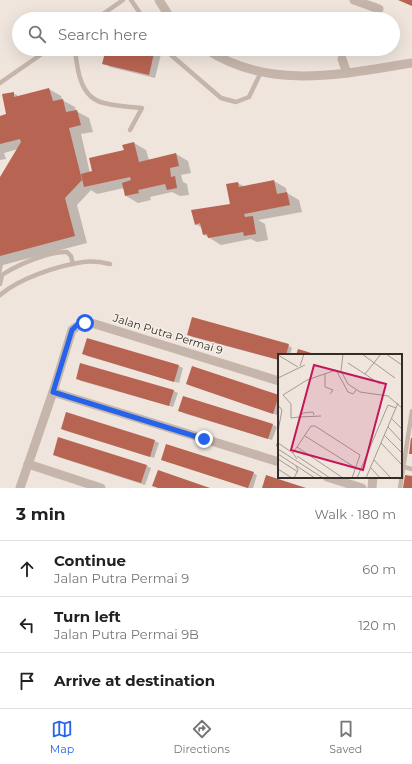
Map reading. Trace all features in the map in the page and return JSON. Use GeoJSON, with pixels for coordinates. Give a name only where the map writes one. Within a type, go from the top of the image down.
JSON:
{"type":"FeatureCollection","features":[{"type":"Feature","properties":{"kind":"street"},"geometry":{"type":"LineString","coordinates":[[159,0],[167,12]]}},
{"type":"Feature","properties":{"kind":"street"},"geometry":{"type":"LineString","coordinates":[[354,0],[379,9]]}},
{"type":"Feature","properties":{"kind":"street"},"geometry":{"type":"LineString","coordinates":[[220,56],[236,64],[261,72],[285,76],[328,76],[412,63]]}},
{"type":"Feature","properties":{"kind":"street"},"geometry":{"type":"LineString","coordinates":[[342,59],[348,73]]}},
{"type":"Feature","properties":{"kind":"street","name":"Jalan Putra Permai 9"},"geometry":{"type":"LineString","coordinates":[[20,488],[53,392],[72,330],[78,324],[95,324],[278,381]]}},
{"type":"Feature","properties":{"kind":"street"},"geometry":{"type":"LineString","coordinates":[[53,392],[278,462]]}},
{"type":"Feature","properties":{"kind":"street"},"geometry":{"type":"LineString","coordinates":[[28,464],[101,488]]}},
{"type":"Feature","properties":{"kind":"street"},"geometry":{"type":"LineString","coordinates":[[330,478],[362,488]]}},
{"type":"Feature","properties":{"kind":"street"},"geometry":{"type":"LineString","coordinates":[[372,488],[373,478]]}},
{"type":"Feature","properties":{"kind":"lane"},"geometry":{"type":"LineString","coordinates":[[106,12],[123,0]]}},
{"type":"Feature","properties":{"kind":"lane"},"geometry":{"type":"LineString","coordinates":[[131,0],[139,12]]}},
{"type":"Feature","properties":{"kind":"lane"},"geometry":{"type":"LineString","coordinates":[[0,83],[39,56]]}},
{"type":"Feature","properties":{"kind":"lane"},"geometry":{"type":"LineString","coordinates":[[76,56],[79,78],[85,90],[93,99],[103,103],[142,108],[130,130]]}},
{"type":"Feature","properties":{"kind":"lane"},"geometry":{"type":"LineString","coordinates":[[172,56],[221,98],[236,102],[249,98],[261,72]]}},
{"type":"Feature","properties":{"kind":"lane"},"geometry":{"type":"LineString","coordinates":[[0,284],[2,274],[33,259],[61,252],[67,252],[71,256],[73,264]]}},
{"type":"Feature","properties":{"kind":"lane"},"geometry":{"type":"LineString","coordinates":[[0,295],[10,287],[28,278],[48,271],[82,262],[96,261],[110,264]]}},
{"type":"Feature","properties":{"kind":"lane"},"geometry":{"type":"LineString","coordinates":[[402,478],[412,411]]}},
{"type":"Feature","properties":{"kind":"lane"},"geometry":{"type":"LineString","coordinates":[[404,467],[412,469]]}},
{"type":"Feature","properties":{"kind":"lane"},"geometry":{"type":"LineString","coordinates":[[400,488],[402,478]]}},
{"type":"Feature","properties":{"kind":"building"},"geometry":{"type":"Polygon","coordinates":[[[398,0],[412,0],[412,6],[398,0]]]}},
{"type":"Feature","properties":{"kind":"building"},"geometry":{"type":"Polygon","coordinates":[[[104,56],[153,56],[149,75],[102,64],[104,56]]]}},
{"type":"Feature","properties":{"kind":"building"},"geometry":{"type":"Polygon","coordinates":[[[49,88],[53,101],[63,99],[66,112],[77,110],[81,125],[69,128],[82,180],[65,198],[75,236],[0,256],[0,177],[21,142],[20,139],[0,144],[0,116],[6,114],[2,94],[14,92],[14,97],[49,88]]]}},
{"type":"Feature","properties":{"kind":"building"},"geometry":{"type":"Polygon","coordinates":[[[134,142],[139,162],[176,153],[179,166],[170,168],[171,177],[175,176],[177,188],[167,190],[165,184],[138,190],[139,193],[125,196],[122,183],[131,180],[130,177],[84,187],[81,174],[92,171],[89,158],[124,150],[122,145],[134,142]]]}},
{"type":"Feature","properties":{"kind":"building"},"geometry":{"type":"Polygon","coordinates":[[[274,180],[277,194],[287,192],[290,205],[244,214],[245,217],[253,216],[256,234],[244,236],[243,232],[208,238],[207,234],[203,235],[200,223],[195,225],[191,210],[230,204],[226,184],[238,182],[239,187],[274,180]]]}},
{"type":"Feature","properties":{"kind":"building"},"geometry":{"type":"Polygon","coordinates":[[[192,317],[289,344],[286,354],[278,354],[278,360],[187,335],[192,317]]]}},
{"type":"Feature","properties":{"kind":"building"},"geometry":{"type":"Polygon","coordinates":[[[87,338],[179,365],[174,382],[82,354],[87,338]]]}},
{"type":"Feature","properties":{"kind":"building"},"geometry":{"type":"Polygon","coordinates":[[[298,349],[315,354],[296,354],[298,349]]]}},
{"type":"Feature","properties":{"kind":"building"},"geometry":{"type":"Polygon","coordinates":[[[80,363],[174,390],[169,406],[76,379],[80,363]]]}},
{"type":"Feature","properties":{"kind":"building"},"geometry":{"type":"Polygon","coordinates":[[[192,366],[278,395],[278,398],[273,414],[186,384],[192,366]]]}},
{"type":"Feature","properties":{"kind":"building"},"geometry":{"type":"Polygon","coordinates":[[[183,396],[273,424],[268,439],[178,411],[183,396]]]}},
{"type":"Feature","properties":{"kind":"building"},"geometry":{"type":"Polygon","coordinates":[[[66,412],[155,440],[150,457],[61,429],[66,412]]]}},
{"type":"Feature","properties":{"kind":"building"},"geometry":{"type":"Polygon","coordinates":[[[58,437],[147,465],[141,483],[53,455],[58,437]]]}},
{"type":"Feature","properties":{"kind":"building"},"geometry":{"type":"Polygon","coordinates":[[[411,438],[412,454],[409,454],[411,438]]]}},
{"type":"Feature","properties":{"kind":"building"},"geometry":{"type":"Polygon","coordinates":[[[166,444],[254,472],[248,488],[161,460],[166,444]]]}},
{"type":"Feature","properties":{"kind":"building"},"geometry":{"type":"Polygon","coordinates":[[[158,470],[210,488],[158,488],[152,486],[158,470]]]}},
{"type":"Feature","properties":{"kind":"building"},"geometry":{"type":"Polygon","coordinates":[[[266,475],[306,488],[262,488],[266,475]]]}},
{"type":"Feature","properties":{"kind":"building"},"geometry":{"type":"Polygon","coordinates":[[[405,475],[412,476],[412,488],[403,488],[405,475]]]}},
{"type":"Feature","properties":{"kind":"route"},"geometry":{"type":"LineString","coordinates":[[85,323],[78,324],[72,330],[53,392],[204,439]]}}]}
